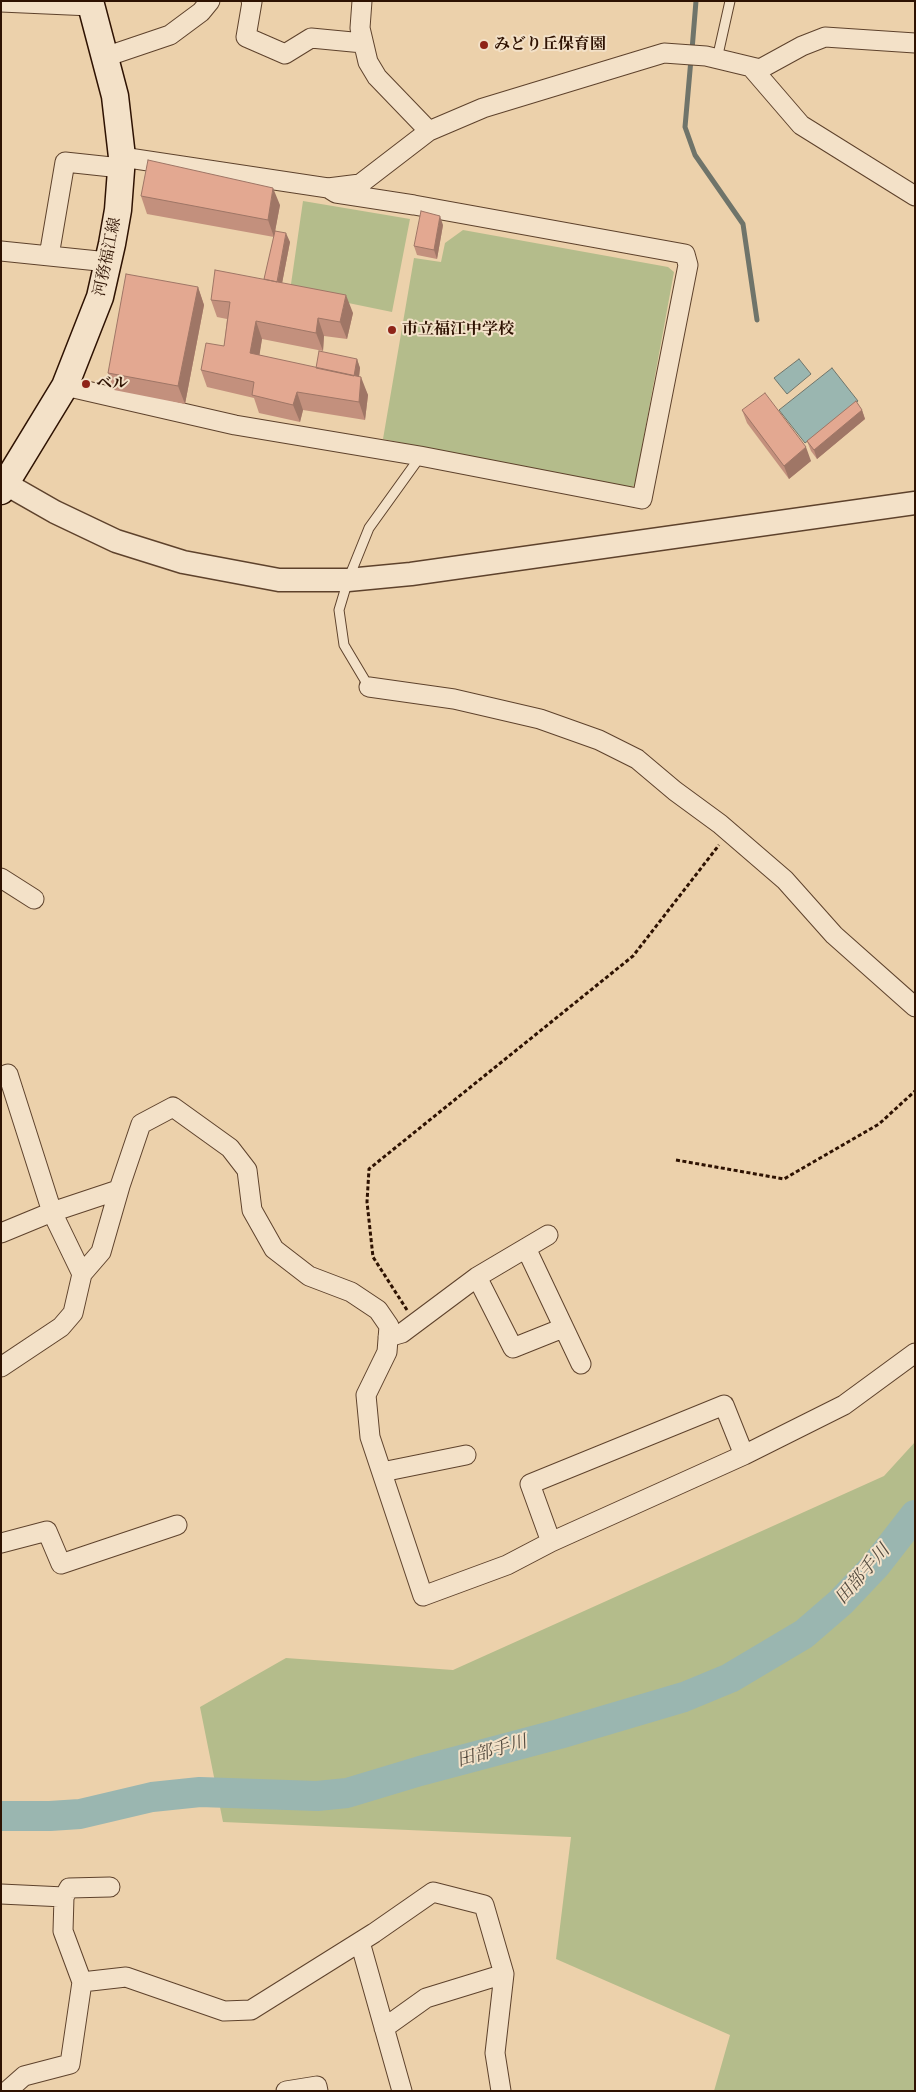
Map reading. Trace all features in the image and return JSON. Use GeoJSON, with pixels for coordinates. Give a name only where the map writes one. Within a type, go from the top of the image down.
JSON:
{"type":"FeatureCollection","features":[{"type":"Feature","properties":{"kind":"main road","name":"河務福江線"},"geometry":{"type":"LineString","coordinates":[[4,488],[65,386],[94,315],[108,262],[118,210],[121,163],[115,96],[90,4]]}},
{"type":"Feature","properties":{"kind":"street"},"geometry":{"type":"LineString","coordinates":[[105,57],[170,35],[201,12],[210,1]]}},
{"type":"Feature","properties":{"kind":"street"},"geometry":{"type":"LineString","coordinates":[[251,1],[246,38],[285,54],[312,38],[363,44]]}},
{"type":"Feature","properties":{"kind":"street"},"geometry":{"type":"LineString","coordinates":[[362,1],[360,28],[368,62],[377,77],[429,131]]}},
{"type":"Feature","properties":{"kind":"street"},"geometry":{"type":"LineString","coordinates":[[1,2],[90,4]]}},
{"type":"Feature","properties":{"kind":"street"},"geometry":{"type":"LineString","coordinates":[[49,256],[65,162],[121,163],[328,188],[360,184],[429,131],[482,108],[664,53],[717,59],[760,69],[802,46],[825,37],[915,43]]}},
{"type":"Feature","properties":{"kind":"street"},"geometry":{"type":"LineString","coordinates":[[751,66],[801,125],[915,196]]}},
{"type":"Feature","properties":{"kind":"street"},"geometry":{"type":"LineString","coordinates":[[65,386],[235,425],[420,456],[642,499],[688,265],[685,254],[414,205],[336,193],[328,188]]}},
{"type":"Feature","properties":{"kind":"street"},"geometry":{"type":"LineString","coordinates":[[1,251],[108,262]]}},
{"type":"Feature","properties":{"kind":"street"},"geometry":{"type":"LineString","coordinates":[[4,488],[116,542],[154,554],[216,569],[279,580],[348,580],[411,574],[915,503]]}},
{"type":"Feature","properties":{"kind":"street"},"geometry":{"type":"LineString","coordinates":[[369,687],[454,699],[530,716],[599,740],[638,759],[785,880],[834,935],[915,1007]]}},
{"type":"Feature","properties":{"kind":"street"},"geometry":{"type":"LineString","coordinates":[[1,878],[34,899]]}},
{"type":"Feature","properties":{"kind":"street"},"geometry":{"type":"LineString","coordinates":[[1,1077],[8,1074],[52,1212],[82,1274]]}},
{"type":"Feature","properties":{"kind":"street"},"geometry":{"type":"LineString","coordinates":[[1,1367],[61,1327],[73,1313],[82,1274],[101,1252],[118,1190],[141,1124],[173,1107],[230,1148],[247,1170],[252,1210],[274,1249],[309,1276],[351,1292],[378,1310],[389,1326],[387,1352],[366,1395],[370,1437],[423,1596],[507,1565],[551,1542],[744,1455],[844,1406],[915,1353]]}},
{"type":"Feature","properties":{"kind":"street"},"geometry":{"type":"LineString","coordinates":[[1,1232],[52,1212],[118,1190]]}},
{"type":"Feature","properties":{"kind":"street"},"geometry":{"type":"LineString","coordinates":[[388,1337],[402,1333],[477,1277],[548,1235]]}},
{"type":"Feature","properties":{"kind":"street"},"geometry":{"type":"LineString","coordinates":[[526,1248],[581,1364]]}},
{"type":"Feature","properties":{"kind":"street"},"geometry":{"type":"LineString","coordinates":[[477,1277],[512,1348],[563,1328]]}},
{"type":"Feature","properties":{"kind":"street"},"geometry":{"type":"LineString","coordinates":[[551,1542],[530,1484],[724,1405],[744,1455]]}},
{"type":"Feature","properties":{"kind":"street"},"geometry":{"type":"LineString","coordinates":[[382,1472],[466,1456]]}},
{"type":"Feature","properties":{"kind":"street"},"geometry":{"type":"LineString","coordinates":[[1,1543],[47,1531],[61,1564],[176,1524]]}},
{"type":"Feature","properties":{"kind":"street"},"geometry":{"type":"LineString","coordinates":[[7,2091],[24,2076],[70,2064],[82,1982],[63,1931],[64,1897],[69,1888],[110,1888]]}},
{"type":"Feature","properties":{"kind":"street"},"geometry":{"type":"LineString","coordinates":[[82,1982],[126,1977],[224,2011],[250,2010],[360,1942],[433,1892],[484,1905],[504,1974],[495,2052],[501,2091]]}},
{"type":"Feature","properties":{"kind":"street"},"geometry":{"type":"LineString","coordinates":[[1,1894],[64,1897]]}},
{"type":"Feature","properties":{"kind":"street"},"geometry":{"type":"LineString","coordinates":[[360,1942],[402,2091]]}},
{"type":"Feature","properties":{"kind":"street"},"geometry":{"type":"LineString","coordinates":[[384,2028],[426,1998],[504,1974]]}},
{"type":"Feature","properties":{"kind":"street"},"geometry":{"type":"LineString","coordinates":[[286,2091],[317,2086],[318,2091]]}},
{"type":"Feature","properties":{"kind":"lane"},"geometry":{"type":"LineString","coordinates":[[717,59],[730,1]]}},
{"type":"Feature","properties":{"kind":"lane"},"geometry":{"type":"LineString","coordinates":[[369,687],[344,645],[339,610],[348,580],[369,528],[420,456]]}},
{"type":"Feature","properties":{"kind":"path"},"geometry":{"type":"LineString","coordinates":[[415,1324],[373,1257],[367,1202],[370,1169],[632,956],[729,832]]}},
{"type":"Feature","properties":{"kind":"path"},"geometry":{"type":"LineString","coordinates":[[676,1160],[784,1179],[879,1124],[915,1091]]}},
{"type":"Feature","properties":{"kind":"green space"},"geometry":{"type":"Polygon","coordinates":[[[303,201],[410,219],[392,312],[290,291],[303,201]]]}},
{"type":"Feature","properties":{"kind":"green space"},"geometry":{"type":"Polygon","coordinates":[[[463,230],[668,267],[674,272],[635,485],[628,489],[383,439],[414,258],[441,262],[445,243],[463,230]]]}},
{"type":"Feature","properties":{"kind":"green space"},"geometry":{"type":"Polygon","coordinates":[[[915,1442],[915,2091],[714,2091],[730,2035],[556,1959],[571,1837],[223,1822],[200,1707],[286,1658],[453,1670],[884,1476],[915,1442]]]}},
{"type":"Feature","properties":{"kind":"water"},"geometry":{"type":"Polygon","coordinates":[[[799,359],[811,374],[787,394],[774,378],[799,359]]]}},
{"type":"Feature","properties":{"kind":"water"},"geometry":{"type":"Polygon","coordinates":[[[832,368],[858,401],[805,443],[779,410],[832,368]]]}},
{"type":"Feature","properties":{"kind":"building"},"geometry":{"type":"Polygon","coordinates":[[[148,160],[273,188],[268,220],[141,196],[148,160]]]}},
{"type":"Feature","properties":{"kind":"building"},"geometry":{"type":"Polygon","coordinates":[[[421,211],[440,216],[434,250],[414,246],[421,211]]]}},
{"type":"Feature","properties":{"kind":"building"},"geometry":{"type":"Polygon","coordinates":[[[275,231],[286,233],[277,282],[264,279],[275,231]]]}},
{"type":"Feature","properties":{"kind":"building"},"geometry":{"type":"Polygon","coordinates":[[[215,270],[346,295],[340,322],[318,318],[316,333],[256,321],[250,353],[361,377],[359,402],[297,392],[293,405],[252,395],[254,382],[201,370],[206,343],[224,346],[230,302],[211,300],[215,270]]]}},
{"type":"Feature","properties":{"kind":"building"},"geometry":{"type":"Polygon","coordinates":[[[126,274],[198,287],[178,386],[108,373],[126,274]]]}},
{"type":"Feature","properties":{"kind":"building"},"geometry":{"type":"Polygon","coordinates":[[[319,351],[357,359],[354,376],[316,368],[319,351]]]}},
{"type":"Feature","properties":{"kind":"building"},"geometry":{"type":"Polygon","coordinates":[[[765,393],[806,447],[784,466],[742,410],[765,393]]]}},
{"type":"Feature","properties":{"kind":"building"},"geometry":{"type":"Polygon","coordinates":[[[856,401],[862,410],[814,450],[807,441],[856,401]]]}},
{"type":"Feature","properties":{"kind":"waterway"},"geometry":{"type":"LineString","coordinates":[[692,50],[696,1]]}},
{"type":"Feature","properties":{"kind":"waterway"},"geometry":{"type":"LineString","coordinates":[[691,59],[685,127],[695,155],[743,224],[757,320]]}},
{"type":"Feature","properties":{"kind":"waterway","name":"田部手川"},"geometry":{"type":"LineString","coordinates":[[1,1816],[80,1814],[152,1797],[200,1792],[317,1796],[347,1793],[684,1697],[730,1678],[804,1634],[841,1602],[876,1565],[915,1515]]}},
{"type":"Feature","properties":{"kind":"place","name":"みどり丘保育園"},"geometry":{"type":"Point","coordinates":[484,45]}},
{"type":"Feature","properties":{"kind":"place","name":"市立福江中学校"},"geometry":{"type":"Point","coordinates":[392,330]}},
{"type":"Feature","properties":{"kind":"place","name":"ベル"},"geometry":{"type":"Point","coordinates":[86,384]}}]}
